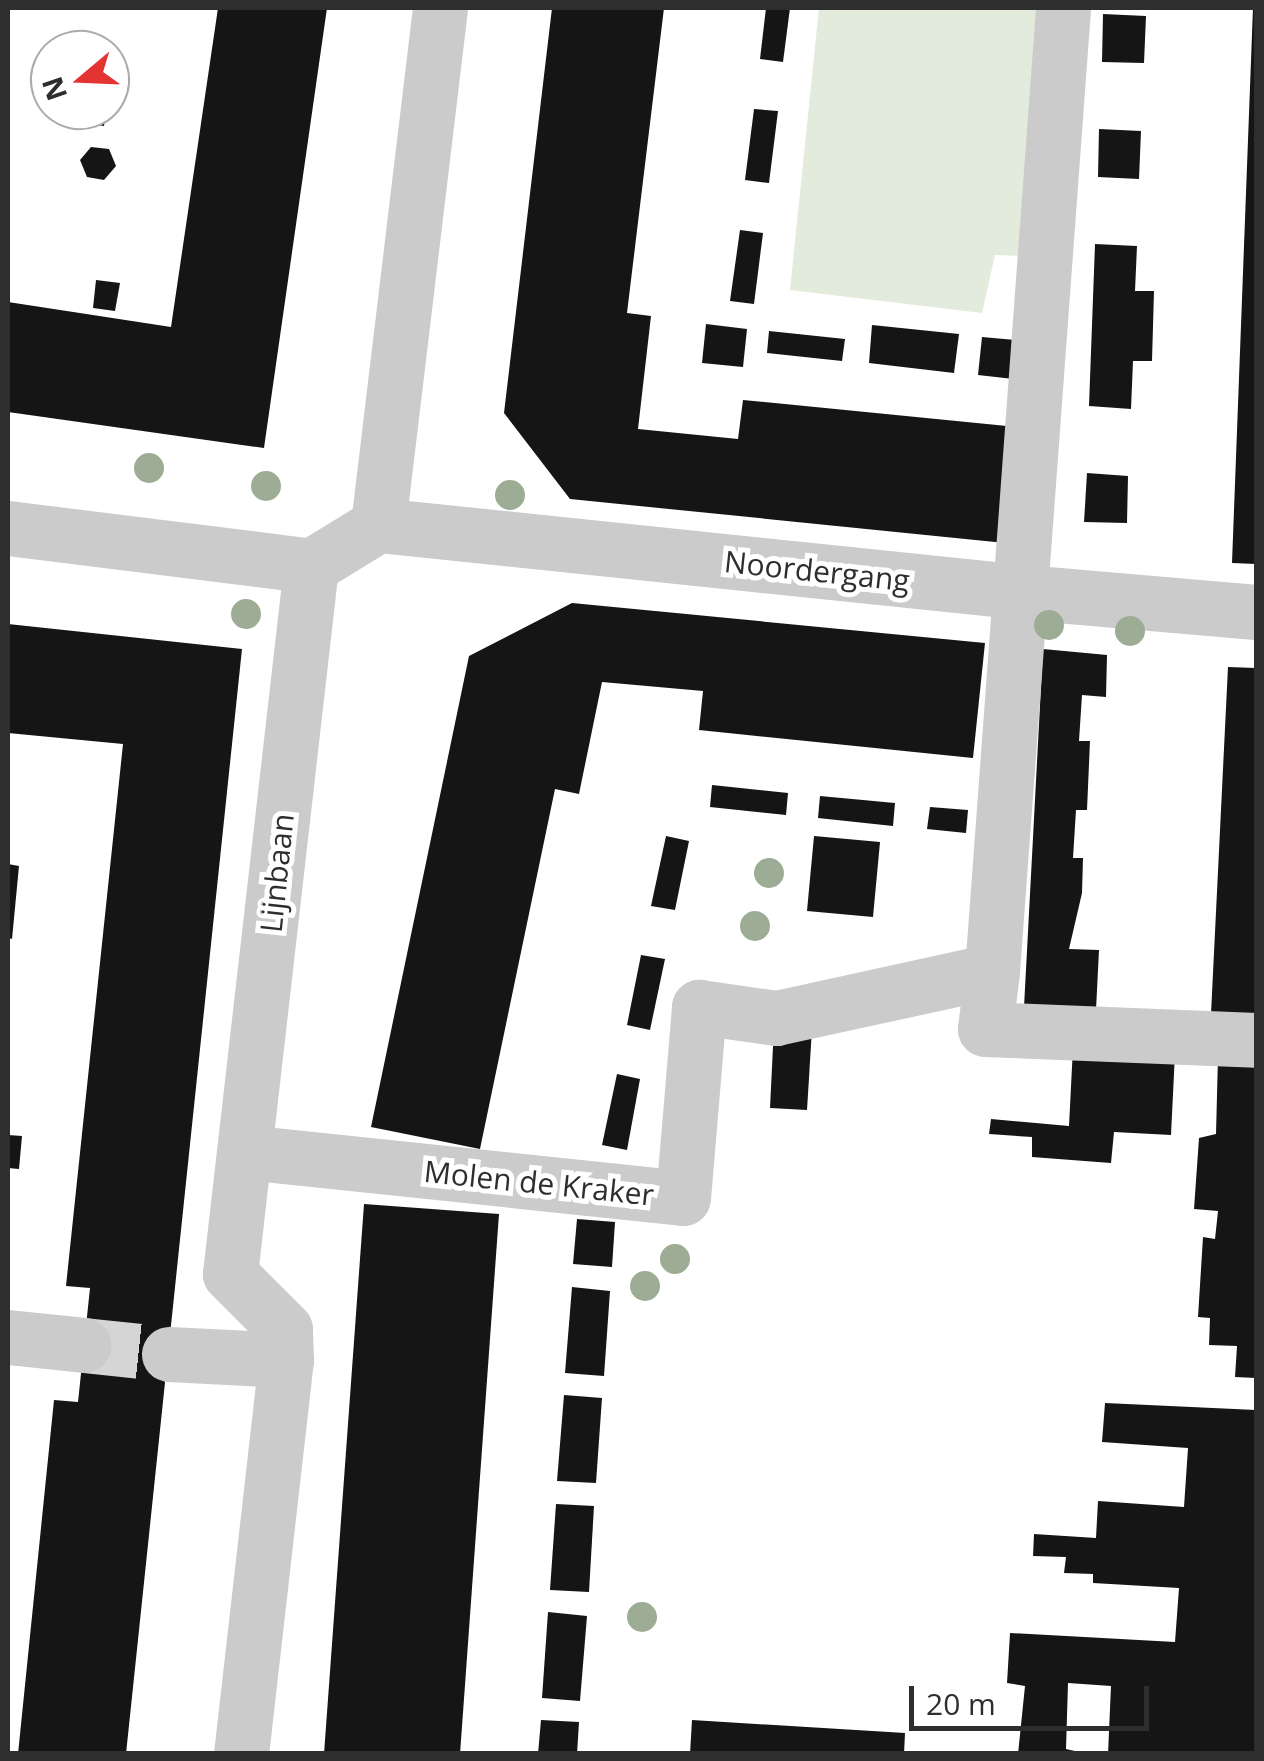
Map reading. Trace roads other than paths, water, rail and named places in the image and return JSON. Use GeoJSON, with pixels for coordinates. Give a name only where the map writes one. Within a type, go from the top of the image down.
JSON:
{"type":"FeatureCollection","features":[{"type":"Feature","properties":{"kind":"street"},"geometry":{"type":"LineString","coordinates":[[8,528],[312,566],[378,526],[440,8]]}},
{"type":"Feature","properties":{"kind":"street"},"geometry":{"type":"LineString","coordinates":[[1063,8],[1024,592],[985,1029],[1256,1040]]}},
{"type":"Feature","properties":{"kind":"street","name":"Noordergang"},"geometry":{"type":"LineString","coordinates":[[378,526],[1256,612]]}},
{"type":"Feature","properties":{"kind":"street","name":"Lijnbaan"},"geometry":{"type":"LineString","coordinates":[[240,1754],[286,1360],[286,1329],[230,1274],[312,566]]}},
{"type":"Feature","properties":{"kind":"street","name":"Molen de Kraker"},"geometry":{"type":"LineString","coordinates":[[246,1152],[683,1198],[698,1007],[776,1018],[992,971]]}},
{"type":"Feature","properties":{"kind":"street"},"geometry":{"type":"LineString","coordinates":[[8,1337],[84,1345]]}},
{"type":"Feature","properties":{"kind":"street"},"geometry":{"type":"LineString","coordinates":[[168,1354],[286,1360]]}},
{"type":"Feature","properties":{"kind":"tunnel"},"geometry":{"type":"LineString","coordinates":[[84,1345],[169,1354]]}}]}
